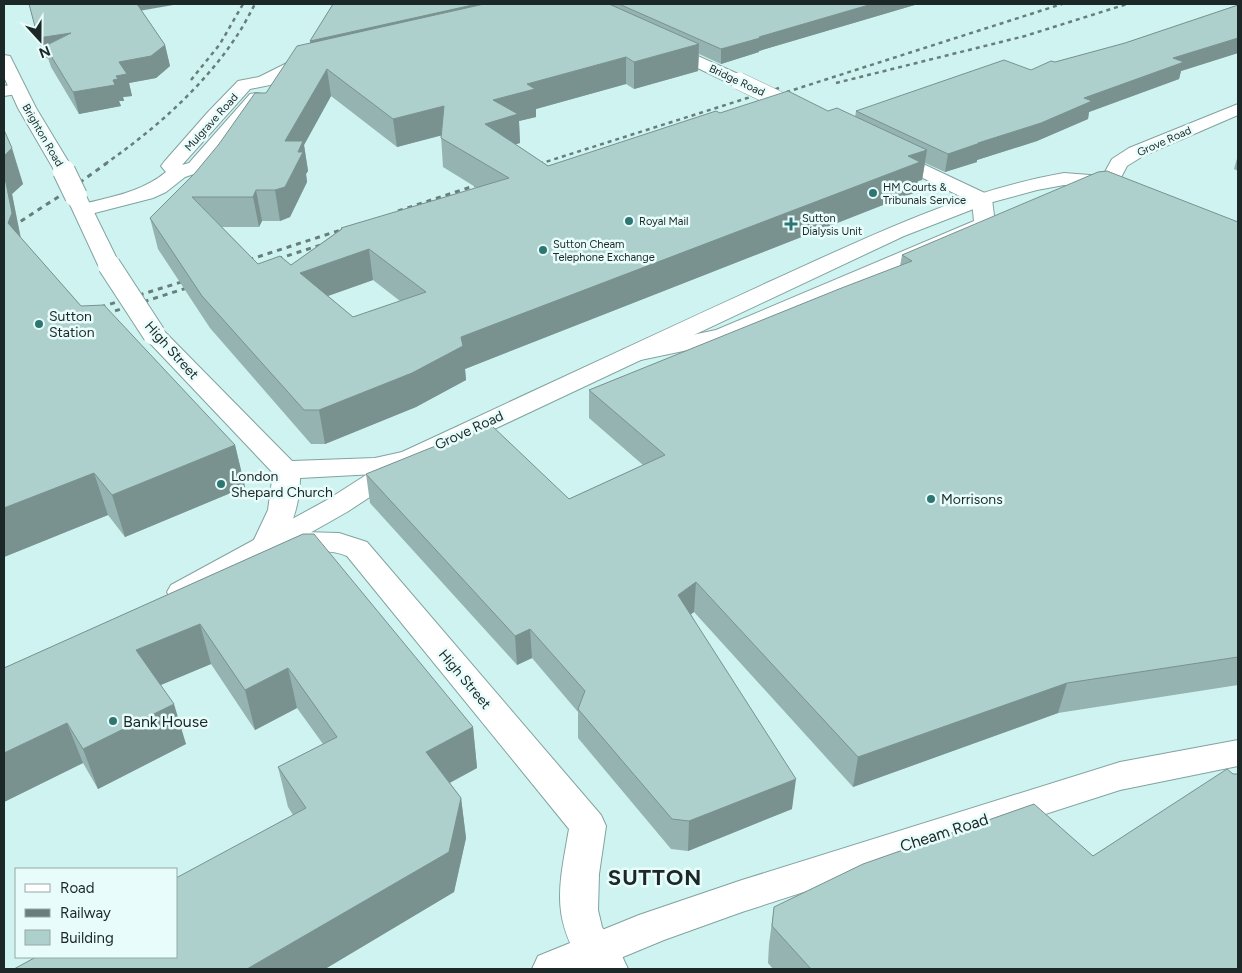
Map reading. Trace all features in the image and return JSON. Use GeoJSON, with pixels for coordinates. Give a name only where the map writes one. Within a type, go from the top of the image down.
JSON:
{"type":"FeatureCollection","features":[{"type":"Feature","properties":{"kind":"main road","name":"Bridge Road"},"geometry":{"type":"LineString","coordinates":[[650,40],[814,117]]}},
{"type":"Feature","properties":{"kind":"main road","name":"Mulgrave Road"},"geometry":{"type":"LineString","coordinates":[[80,203],[146,194],[159,188],[178,173],[196,167],[266,87],[264,81],[293,67],[331,58]]}},
{"type":"Feature","properties":{"kind":"main road","name":"Brighton Road"},"geometry":{"type":"LineString","coordinates":[[7,77],[64,171],[80,203]]}},
{"type":"Feature","properties":{"kind":"main road","name":"Grove Road"},"geometry":{"type":"LineString","coordinates":[[156,606],[337,506],[411,458],[802,275],[897,232],[982,198],[1035,184],[1064,179],[1110,181],[1119,164],[1136,152],[1238,109]]}},
{"type":"Feature","properties":{"kind":"main road"},"geometry":{"type":"LineString","coordinates":[[871,145],[982,198]]}},
{"type":"Feature","properties":{"kind":"main road"},"geometry":{"type":"LineString","coordinates":[[1110,181],[1138,187]]}},
{"type":"Feature","properties":{"kind":"main road","name":"Grove Road"},"geometry":{"type":"LineString","coordinates":[[627,356],[723,336],[993,220],[982,198]]}},
{"type":"Feature","properties":{"kind":"main road","name":"High Street"},"geometry":{"type":"LineString","coordinates":[[80,203],[109,265],[154,334],[279,465],[287,470]]}},
{"type":"Feature","properties":{"kind":"main road"},"geometry":{"type":"LineString","coordinates":[[802,275],[806,292],[810,299]]}},
{"type":"Feature","properties":{"kind":"main road"},"geometry":{"type":"LineString","coordinates":[[266,546],[283,512],[287,494],[287,470],[375,466],[411,458]]}},
{"type":"Feature","properties":{"kind":"main road","name":"High Street"},"geometry":{"type":"LineString","coordinates":[[266,546],[323,540],[349,545],[357,549],[588,826],[579,884],[581,923],[601,959]]}},
{"type":"Feature","properties":{"kind":"main road","name":"Cheam Road"},"geometry":{"type":"LineString","coordinates":[[552,969],[601,959],[653,927],[742,896],[1120,776],[1238,753]]}},
{"type":"Feature","properties":{"kind":"building"},"geometry":{"type":"Polygon","coordinates":[[[29,4],[137,4],[165,45],[151,56],[119,62],[127,74],[116,76],[118,79],[113,80],[115,85],[73,92],[45,46],[71,33],[38,38],[29,4]]]}},
{"type":"Feature","properties":{"kind":"building"},"geometry":{"type":"Polygon","coordinates":[[[333,4],[477,4],[310,41],[333,4]]]}},
{"type":"Feature","properties":{"kind":"building"},"geometry":{"type":"Polygon","coordinates":[[[484,4],[609,4],[699,44],[634,62],[626,57],[527,84],[535,89],[493,100],[518,114],[485,124],[548,166],[716,111],[720,113],[788,91],[828,111],[837,108],[927,150],[908,156],[920,162],[461,337],[463,346],[412,373],[319,410],[304,410],[202,296],[150,218],[195,173],[219,144],[255,93],[266,93],[297,46],[484,4]],[[327,69],[285,141],[303,141],[298,152],[303,152],[285,187],[275,190],[256,190],[253,197],[192,197],[258,264],[280,256],[291,265],[341,228],[509,178],[441,138],[444,106],[393,119],[327,69]],[[369,249],[300,273],[353,317],[426,292],[369,249]]]}},
{"type":"Feature","properties":{"kind":"building"},"geometry":{"type":"Polygon","coordinates":[[[619,4],[872,4],[721,49],[619,4]]]}},
{"type":"Feature","properties":{"kind":"building"},"geometry":{"type":"Polygon","coordinates":[[[1238,5],[1238,38],[1173,58],[1184,62],[1084,98],[1092,101],[1041,123],[948,154],[856,111],[1004,60],[1031,70],[1051,61],[1055,62],[1125,43],[1238,5]]]}},
{"type":"Feature","properties":{"kind":"building"},"geometry":{"type":"Polygon","coordinates":[[[4,130],[12,148],[4,156],[4,130]]]}},
{"type":"Feature","properties":{"kind":"building"},"geometry":{"type":"Polygon","coordinates":[[[1107,171],[1238,222],[1238,657],[1067,683],[858,757],[696,582],[678,595],[796,779],[689,821],[672,819],[578,709],[585,691],[530,629],[515,636],[366,474],[490,424],[569,499],[665,455],[589,390],[912,261],[902,255],[1098,172],[1107,171]]]}},
{"type":"Feature","properties":{"kind":"building"},"geometry":{"type":"Polygon","coordinates":[[[4,173],[12,213],[8,223],[81,306],[104,305],[235,445],[112,495],[94,473],[4,508],[4,173]]]}},
{"type":"Feature","properties":{"kind":"building"},"geometry":{"type":"Polygon","coordinates":[[[303,534],[314,534],[473,727],[426,752],[461,798],[449,852],[247,969],[14,969],[34,958],[178,958],[178,877],[306,808],[278,767],[337,737],[288,668],[245,690],[200,624],[136,650],[174,704],[83,749],[67,723],[4,753],[4,668],[303,534]]]}},
{"type":"Feature","properties":{"kind":"building"},"geometry":{"type":"Polygon","coordinates":[[[1227,769],[1233,774],[1238,774],[1238,969],[811,969],[772,926],[774,907],[863,864],[1034,804],[1093,856],[1227,769]]]}},
{"type":"Feature","properties":{"kind":"railway"},"geometry":{"type":"LineString","coordinates":[[191,80],[220,44],[243,4]]}},
{"type":"Feature","properties":{"kind":"railway"},"geometry":{"type":"LineString","coordinates":[[105,164],[142,137],[193,90],[223,55],[255,4]]}},
{"type":"Feature","properties":{"kind":"railway"},"geometry":{"type":"LineString","coordinates":[[771,97],[1062,4]]}},
{"type":"Feature","properties":{"kind":"railway"},"geometry":{"type":"LineString","coordinates":[[836,83],[1025,36],[1127,4]]}},
{"type":"Feature","properties":{"kind":"railway"},"geometry":{"type":"LineString","coordinates":[[539,164],[779,88]]}},
{"type":"Feature","properties":{"kind":"railway"},"geometry":{"type":"LineString","coordinates":[[4,232],[107,163]]}},
{"type":"Feature","properties":{"kind":"railway"},"geometry":{"type":"LineString","coordinates":[[531,167],[543,163]]}},
{"type":"Feature","properties":{"kind":"railway"},"geometry":{"type":"LineString","coordinates":[[398,211],[486,182]]}},
{"type":"Feature","properties":{"kind":"railway"},"geometry":{"type":"LineString","coordinates":[[239,263],[353,226]]}},
{"type":"Feature","properties":{"kind":"railway"},"geometry":{"type":"LineString","coordinates":[[268,262],[330,242]]}},
{"type":"Feature","properties":{"kind":"railway"},"geometry":{"type":"LineString","coordinates":[[91,310],[191,279]]}},
{"type":"Feature","properties":{"kind":"railway"},"geometry":{"type":"LineString","coordinates":[[96,317],[196,285]]}},
{"type":"Feature","properties":{"kind":"place","name":"HM Courts & Tribunals Service"},"geometry":{"type":"Point","coordinates":[873,193]}},
{"type":"Feature","properties":{"kind":"place","name":"Royal Mail"},"geometry":{"type":"Point","coordinates":[629,221]}},
{"type":"Feature","properties":{"kind":"place","name":"Sutton Dialysis Unit"},"geometry":{"type":"Point","coordinates":[791,224]}},
{"type":"Feature","properties":{"kind":"place","name":"Sutton Cheam Telephone Exchange"},"geometry":{"type":"Point","coordinates":[543,250]}},
{"type":"Feature","properties":{"kind":"place","name":"Sutton Station"},"geometry":{"type":"Point","coordinates":[39,324]}},
{"type":"Feature","properties":{"kind":"place","name":"London Shepard Church"},"geometry":{"type":"Point","coordinates":[221,484]}},
{"type":"Feature","properties":{"kind":"place","name":"Morrisons"},"geometry":{"type":"Point","coordinates":[931,499]}},
{"type":"Feature","properties":{"kind":"place","name":"Bank House"},"geometry":{"type":"Point","coordinates":[113,721]}},
{"type":"Feature","properties":{"kind":"district","name":"SUTTON"},"geometry":{"type":"Point","coordinates":[655,877]}}]}
